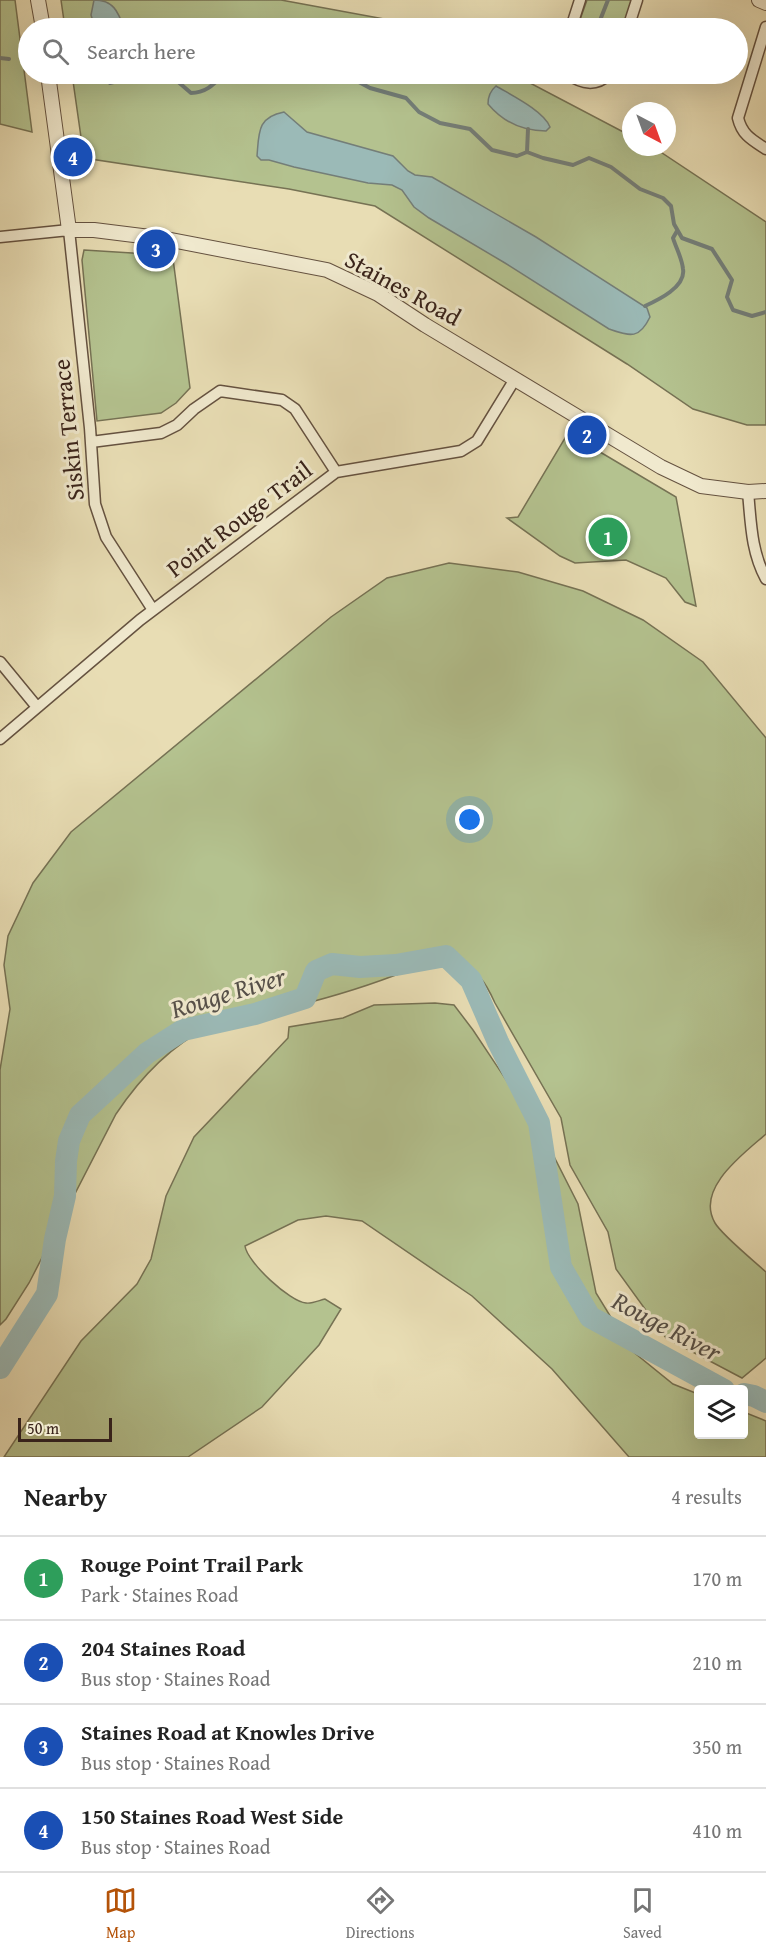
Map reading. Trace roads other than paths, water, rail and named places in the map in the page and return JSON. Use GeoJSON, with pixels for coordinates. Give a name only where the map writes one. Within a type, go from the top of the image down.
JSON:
{"type":"FeatureCollection","features":[{"type":"Feature","properties":{"kind":"street"},"geometry":{"type":"LineString","coordinates":[[38,0],[41,18]]}},
{"type":"Feature","properties":{"kind":"street"},"geometry":{"type":"LineString","coordinates":[[574,18],[580,0]]}},
{"type":"Feature","properties":{"kind":"street"},"geometry":{"type":"LineString","coordinates":[[631,18],[637,0]]}},
{"type":"Feature","properties":{"kind":"street"},"geometry":{"type":"LineString","coordinates":[[759,0],[766,3]]}},
{"type":"Feature","properties":{"kind":"street"},"geometry":{"type":"LineString","coordinates":[[766,27],[738,118],[740,128],[748,138],[766,149]]}},
{"type":"Feature","properties":{"kind":"street"},"geometry":{"type":"LineString","coordinates":[[0,237],[69,230],[49,84]]}},
{"type":"Feature","properties":{"kind":"street","name":"Staines Road"},"geometry":{"type":"LineString","coordinates":[[69,230],[94,230],[166,239],[327,270],[378,294],[425,325],[661,467],[701,486],[748,492],[766,491]]}},
{"type":"Feature","properties":{"kind":"street","name":"Siskin Terrace"},"geometry":{"type":"LineString","coordinates":[[69,230],[91,442],[95,504],[106,537],[153,610]]}},
{"type":"Feature","properties":{"kind":"street","name":"Point Rouge Trail"},"geometry":{"type":"LineString","coordinates":[[0,739],[153,610],[336,472],[461,451],[477,441],[516,379]]}},
{"type":"Feature","properties":{"kind":"street"},"geometry":{"type":"LineString","coordinates":[[91,442],[161,433],[177,425],[194,409],[220,391],[282,400],[295,409],[336,472]]}},
{"type":"Feature","properties":{"kind":"street"},"geometry":{"type":"LineString","coordinates":[[748,492],[753,545],[766,579]]}},
{"type":"Feature","properties":{"kind":"street"},"geometry":{"type":"LineString","coordinates":[[0,662],[37,707]]}},
{"type":"Feature","properties":{"kind":"water"},"geometry":{"type":"Polygon","coordinates":[[[94,0],[110,4],[120,18],[92,18],[94,0]]]}},
{"type":"Feature","properties":{"kind":"water"},"geometry":{"type":"Polygon","coordinates":[[[496,86],[534,109],[550,127],[546,131],[529,129],[500,116],[488,104],[490,94],[496,86]]]}},
{"type":"Feature","properties":{"kind":"water"},"geometry":{"type":"Polygon","coordinates":[[[284,112],[307,132],[393,156],[415,175],[432,177],[536,237],[647,308],[650,317],[646,324],[642,330],[633,334],[609,329],[429,218],[414,207],[402,190],[392,185],[368,183],[261,160],[257,156],[261,127],[275,114],[284,112]]]}},
{"type":"Feature","properties":{"kind":"waterway"},"geometry":{"type":"LineString","coordinates":[[601,18],[608,0]]}},
{"type":"Feature","properties":{"kind":"waterway"},"geometry":{"type":"LineString","coordinates":[[0,58],[9,59]]}},
{"type":"Feature","properties":{"kind":"waterway"},"geometry":{"type":"LineString","coordinates":[[181,84],[191,93],[205,90],[213,84]]}},
{"type":"Feature","properties":{"kind":"waterway"},"geometry":{"type":"LineString","coordinates":[[362,84],[406,98],[419,112],[440,123],[470,129],[492,150],[517,156],[527,152],[573,165],[589,158],[611,167],[640,189],[663,198],[671,206],[674,224],[682,238],[712,249],[732,280],[727,297],[733,310],[752,316],[766,312]]}},
{"type":"Feature","properties":{"kind":"waterway"},"geometry":{"type":"LineString","coordinates":[[527,152],[528,129]]}},
{"type":"Feature","properties":{"kind":"waterway"},"geometry":{"type":"LineString","coordinates":[[645,306],[670,292],[683,276],[681,261],[673,238],[677,231]]}},
{"type":"Feature","properties":{"kind":"waterway","name":"Rouge River"},"geometry":{"type":"LineString","coordinates":[[0,1368],[47,1294],[55,1239],[65,1196],[69,1141],[80,1115],[147,1053],[183,1030],[255,1014],[305,998],[316,971],[332,964],[360,967],[396,965],[446,956],[471,980],[498,1042],[539,1123],[561,1267],[590,1317],[715,1385]]}},
{"type":"Feature","properties":{"kind":"waterway","name":"Rouge River"},"geometry":{"type":"LineString","coordinates":[[748,1395],[766,1402]]}},
{"type":"Feature","properties":{"kind":"place","name":"150 Staines Road West Side"},"geometry":{"type":"Point","coordinates":[73,157]}},
{"type":"Feature","properties":{"kind":"place","name":"Staines Road at Knowles Drive"},"geometry":{"type":"Point","coordinates":[156,249]}},
{"type":"Feature","properties":{"kind":"place","name":"204 Staines Road"},"geometry":{"type":"Point","coordinates":[587,435]}},
{"type":"Feature","properties":{"kind":"place","name":"Rouge Point Trail Park"},"geometry":{"type":"Point","coordinates":[608,537]}}]}
